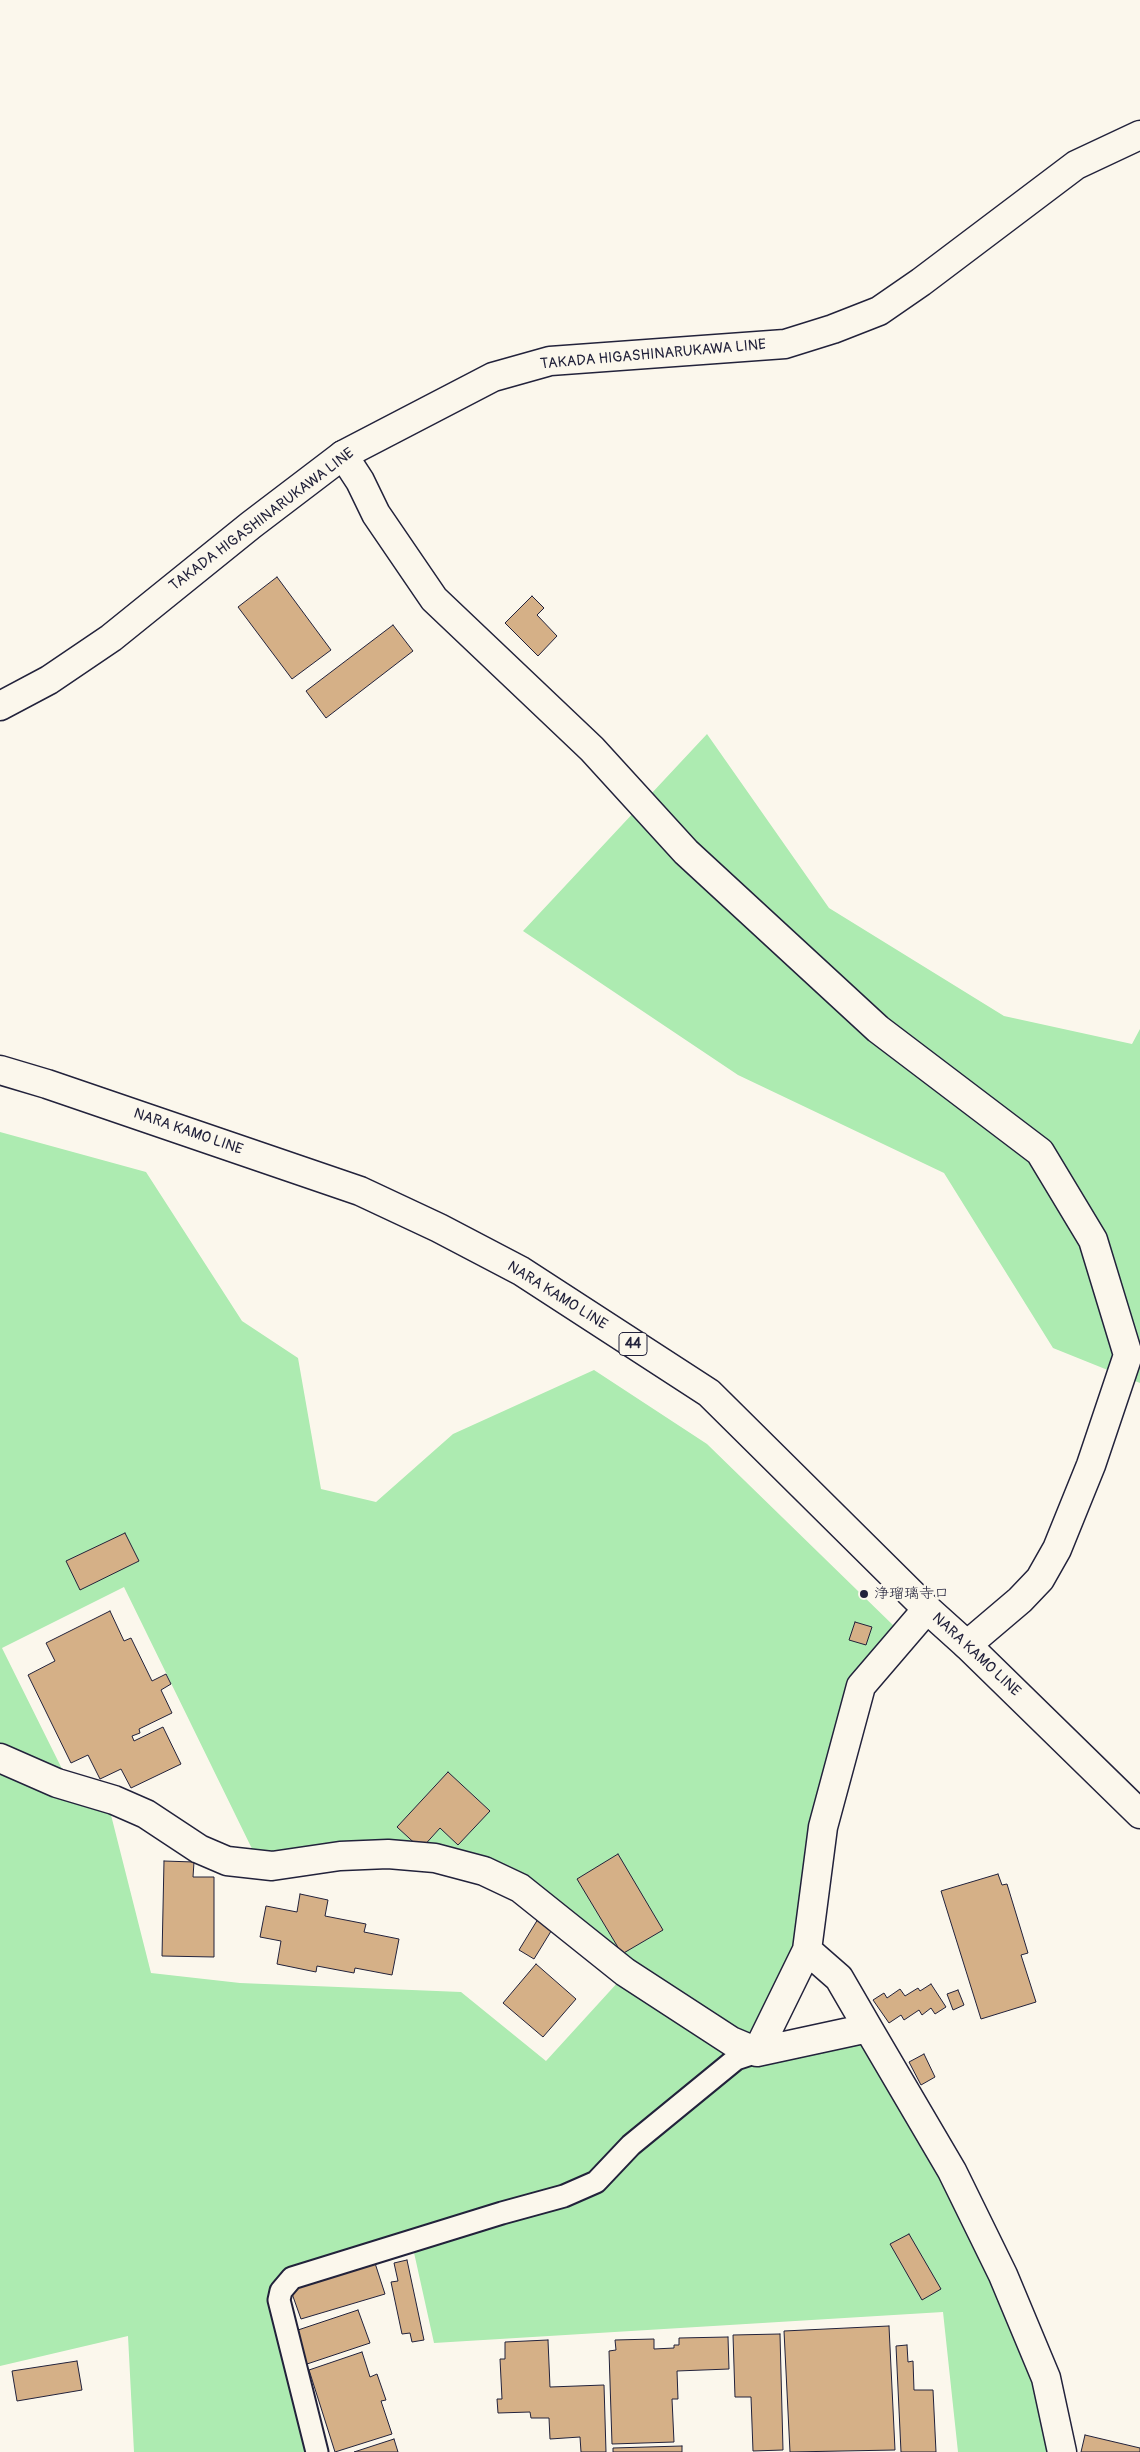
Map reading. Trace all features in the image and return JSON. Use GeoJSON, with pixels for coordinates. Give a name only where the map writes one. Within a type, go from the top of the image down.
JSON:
{"type":"FeatureCollection","features":[{"type":"Feature","properties":{"kind":"street","name":"TAKADA HIGASHINARUKAWA LINE"},"geometry":{"type":"LineString","coordinates":[[0,706],[49,680],[111,638],[251,525],[343,455],[493,377],[550,361],[786,344],[833,329],[879,310],[920,282],[1076,165],[1140,135]]}},
{"type":"Feature","properties":{"kind":"street"},"geometry":{"type":"LineString","coordinates":[[343,455],[360,481],[376,514],[434,599],[592,749],[686,852],[871,1023],[1040,1152],[1093,1240],[1128,1355],[1091,1465],[1057,1549],[1040,1579],[1020,1600],[967,1645]]}},
{"type":"Feature","properties":{"kind":"street","name":"NARA KAMO LINE"},"geometry":{"type":"LineString","coordinates":[[0,1070],[47,1084],[360,1191],[439,1228],[521,1271],[709,1394],[927,1609],[967,1645],[1140,1814]]}},
{"type":"Feature","properties":{"kind":"street"},"geometry":{"type":"LineString","coordinates":[[757,2052],[807,1950],[823,1827],[861,1686],[927,1609]]}},
{"type":"Feature","properties":{"kind":"street"},"geometry":{"type":"LineString","coordinates":[[0,1758],[57,1783],[114,1800],[146,1814],[199,1850],[227,1861],[272,1866],[340,1856],[388,1854],[435,1858],[484,1871],[520,1888],[625,1972],[731,2041],[757,2052],[868,2028]]}},
{"type":"Feature","properties":{"kind":"street"},"geometry":{"type":"LineString","coordinates":[[807,1950],[839,1978],[952,2171],[1003,2275],[1046,2378],[1062,2452]]}},
{"type":"Feature","properties":{"kind":"lane"},"geometry":{"type":"LineString","coordinates":[[318,2452],[280,2300],[281,2291],[292,2278],[502,2212],[564,2196],[596,2182],[630,2145],[736,2059],[757,2052]]}},
{"type":"Feature","properties":{"kind":"green space"},"geometry":{"type":"Polygon","coordinates":[[[707,734],[829,908],[1004,1016],[1132,1044],[1140,1029],[1140,1383],[1053,1348],[944,1173],[738,1075],[523,931],[707,734]]]}},
{"type":"Feature","properties":{"kind":"green space"},"geometry":{"type":"Polygon","coordinates":[[[0,1132],[146,1172],[242,1321],[298,1358],[321,1489],[376,1502],[453,1434],[594,1370],[707,1444],[896,1628],[847,1699],[805,1846],[798,1937],[788,1976],[750,2038],[487,1866],[257,1859],[124,1587],[2,1648],[68,1781],[0,1752],[0,1132]]]}},
{"type":"Feature","properties":{"kind":"green space"},"geometry":{"type":"Polygon","coordinates":[[[0,1771],[110,1811],[151,1973],[240,1983],[461,1992],[546,2061],[619,1981],[726,2051],[728,2060],[591,2175],[561,2188],[279,2278],[308,2452],[134,2452],[128,2336],[0,2366],[0,1771]]]}},
{"type":"Feature","properties":{"kind":"green space"},"geometry":{"type":"Polygon","coordinates":[[[853,2041],[868,2050],[959,2201],[1033,2372],[1048,2452],[958,2452],[943,2312],[434,2343],[413,2248],[504,2221],[636,2151],[741,2067],[853,2041]]]}},
{"type":"Feature","properties":{"kind":"building"},"geometry":{"type":"Polygon","coordinates":[[[277,577],[331,650],[292,679],[238,607],[277,577]]]}},
{"type":"Feature","properties":{"kind":"building"},"geometry":{"type":"Polygon","coordinates":[[[532,596],[544,608],[537,615],[557,636],[538,656],[505,623],[532,596]]]}},
{"type":"Feature","properties":{"kind":"building"},"geometry":{"type":"Polygon","coordinates":[[[393,625],[413,651],[326,718],[306,691],[393,625]]]}},
{"type":"Feature","properties":{"kind":"building"},"geometry":{"type":"Polygon","coordinates":[[[125,1533],[139,1561],[80,1590],[66,1561],[125,1533]]]}},
{"type":"Feature","properties":{"kind":"building"},"geometry":{"type":"Polygon","coordinates":[[[110,1611],[124,1641],[131,1638],[152,1681],[166,1674],[171,1684],[161,1690],[172,1713],[139,1729],[140,1733],[132,1736],[134,1741],[163,1727],[181,1764],[131,1788],[121,1769],[100,1779],[88,1755],[71,1763],[28,1675],[55,1661],[46,1643],[110,1611]]]}},
{"type":"Feature","properties":{"kind":"building"},"geometry":{"type":"Polygon","coordinates":[[[855,1622],[872,1627],[866,1645],[849,1640],[855,1622]]]}},
{"type":"Feature","properties":{"kind":"building"},"geometry":{"type":"Polygon","coordinates":[[[448,1772],[490,1811],[458,1845],[440,1828],[421,1849],[397,1827],[448,1772]]]}},
{"type":"Feature","properties":{"kind":"building"},"geometry":{"type":"Polygon","coordinates":[[[618,1854],[663,1930],[622,1954],[577,1879],[618,1854]]]}},
{"type":"Feature","properties":{"kind":"building"},"geometry":{"type":"Polygon","coordinates":[[[164,1861],[194,1862],[193,1877],[214,1877],[214,1957],[162,1956],[164,1861]]]}},
{"type":"Feature","properties":{"kind":"building"},"geometry":{"type":"Polygon","coordinates":[[[998,1874],[1002,1885],[1007,1884],[1028,1953],[1021,1955],[1036,2002],[981,2019],[941,1891],[998,1874]]]}},
{"type":"Feature","properties":{"kind":"building"},"geometry":{"type":"Polygon","coordinates":[[[300,1894],[328,1900],[325,1916],[366,1924],[364,1932],[399,1939],[392,1975],[355,1968],[354,1973],[317,1966],[316,1972],[277,1964],[281,1941],[260,1937],[266,1906],[297,1912],[300,1894]]]}},
{"type":"Feature","properties":{"kind":"building"},"geometry":{"type":"Polygon","coordinates":[[[538,1919],[553,1928],[534,1959],[519,1950],[538,1919]]]}},
{"type":"Feature","properties":{"kind":"building"},"geometry":{"type":"Polygon","coordinates":[[[536,1964],[576,1999],[543,2037],[503,2003],[536,1964]]]}},
{"type":"Feature","properties":{"kind":"building"},"geometry":{"type":"Polygon","coordinates":[[[931,1984],[946,2007],[935,2014],[931,2008],[922,2015],[919,2010],[904,2020],[901,2015],[889,2023],[873,2000],[884,1993],[887,1998],[900,1989],[905,1996],[918,1988],[920,1991],[931,1984]]]}},
{"type":"Feature","properties":{"kind":"building"},"geometry":{"type":"Polygon","coordinates":[[[958,1990],[964,2005],[953,2010],[947,1994],[958,1990]]]}},
{"type":"Feature","properties":{"kind":"building"},"geometry":{"type":"Polygon","coordinates":[[[924,2054],[935,2077],[921,2085],[909,2062],[924,2054]]]}},
{"type":"Feature","properties":{"kind":"building"},"geometry":{"type":"Polygon","coordinates":[[[909,2234],[941,2289],[922,2300],[890,2244],[909,2234]]]}},
{"type":"Feature","properties":{"kind":"building"},"geometry":{"type":"Polygon","coordinates":[[[374,2260],[385,2294],[301,2319],[290,2288],[374,2260]]]}},
{"type":"Feature","properties":{"kind":"building"},"geometry":{"type":"Polygon","coordinates":[[[407,2260],[424,2340],[412,2342],[410,2333],[402,2334],[391,2282],[398,2281],[394,2263],[407,2260]]]}},
{"type":"Feature","properties":{"kind":"building"},"geometry":{"type":"Polygon","coordinates":[[[358,2310],[370,2343],[307,2364],[295,2331],[358,2310]]]}},
{"type":"Feature","properties":{"kind":"building"},"geometry":{"type":"Polygon","coordinates":[[[889,2326],[895,2450],[790,2452],[784,2331],[889,2326]]]}},
{"type":"Feature","properties":{"kind":"building"},"geometry":{"type":"Polygon","coordinates":[[[780,2334],[783,2450],[753,2451],[751,2397],[735,2397],[733,2335],[780,2334]]]}},
{"type":"Feature","properties":{"kind":"building"},"geometry":{"type":"Polygon","coordinates":[[[728,2337],[729,2369],[677,2371],[678,2399],[672,2399],[674,2442],[612,2444],[609,2351],[616,2350],[615,2340],[654,2339],[654,2349],[674,2348],[674,2345],[679,2345],[679,2338],[728,2337]]]}},
{"type":"Feature","properties":{"kind":"building"},"geometry":{"type":"Polygon","coordinates":[[[548,2340],[550,2387],[604,2385],[606,2452],[581,2452],[580,2437],[550,2439],[549,2418],[531,2418],[530,2412],[498,2413],[497,2399],[502,2399],[500,2359],[505,2359],[505,2342],[548,2340]]]}},
{"type":"Feature","properties":{"kind":"building"},"geometry":{"type":"Polygon","coordinates":[[[907,2345],[908,2362],[913,2361],[914,2390],[933,2390],[936,2452],[901,2452],[896,2346],[907,2345]]]}},
{"type":"Feature","properties":{"kind":"building"},"geometry":{"type":"Polygon","coordinates":[[[362,2352],[370,2377],[377,2374],[386,2400],[381,2401],[392,2434],[335,2452],[309,2370],[362,2352]]]}},
{"type":"Feature","properties":{"kind":"building"},"geometry":{"type":"Polygon","coordinates":[[[77,2361],[82,2390],[17,2401],[12,2371],[77,2361]]]}},
{"type":"Feature","properties":{"kind":"building"},"geometry":{"type":"Polygon","coordinates":[[[1085,2435],[1140,2448],[1140,2452],[1081,2452],[1085,2435]]]}},
{"type":"Feature","properties":{"kind":"building"},"geometry":{"type":"Polygon","coordinates":[[[394,2439],[398,2452],[354,2452],[394,2439]]]}},
{"type":"Feature","properties":{"kind":"building"},"geometry":{"type":"Polygon","coordinates":[[[682,2446],[682,2452],[613,2452],[613,2448],[682,2446]]]}},
{"type":"Feature","properties":{"kind":"place","name":"浄瑠璃寺口"},"geometry":{"type":"Point","coordinates":[864,1594]}}]}
